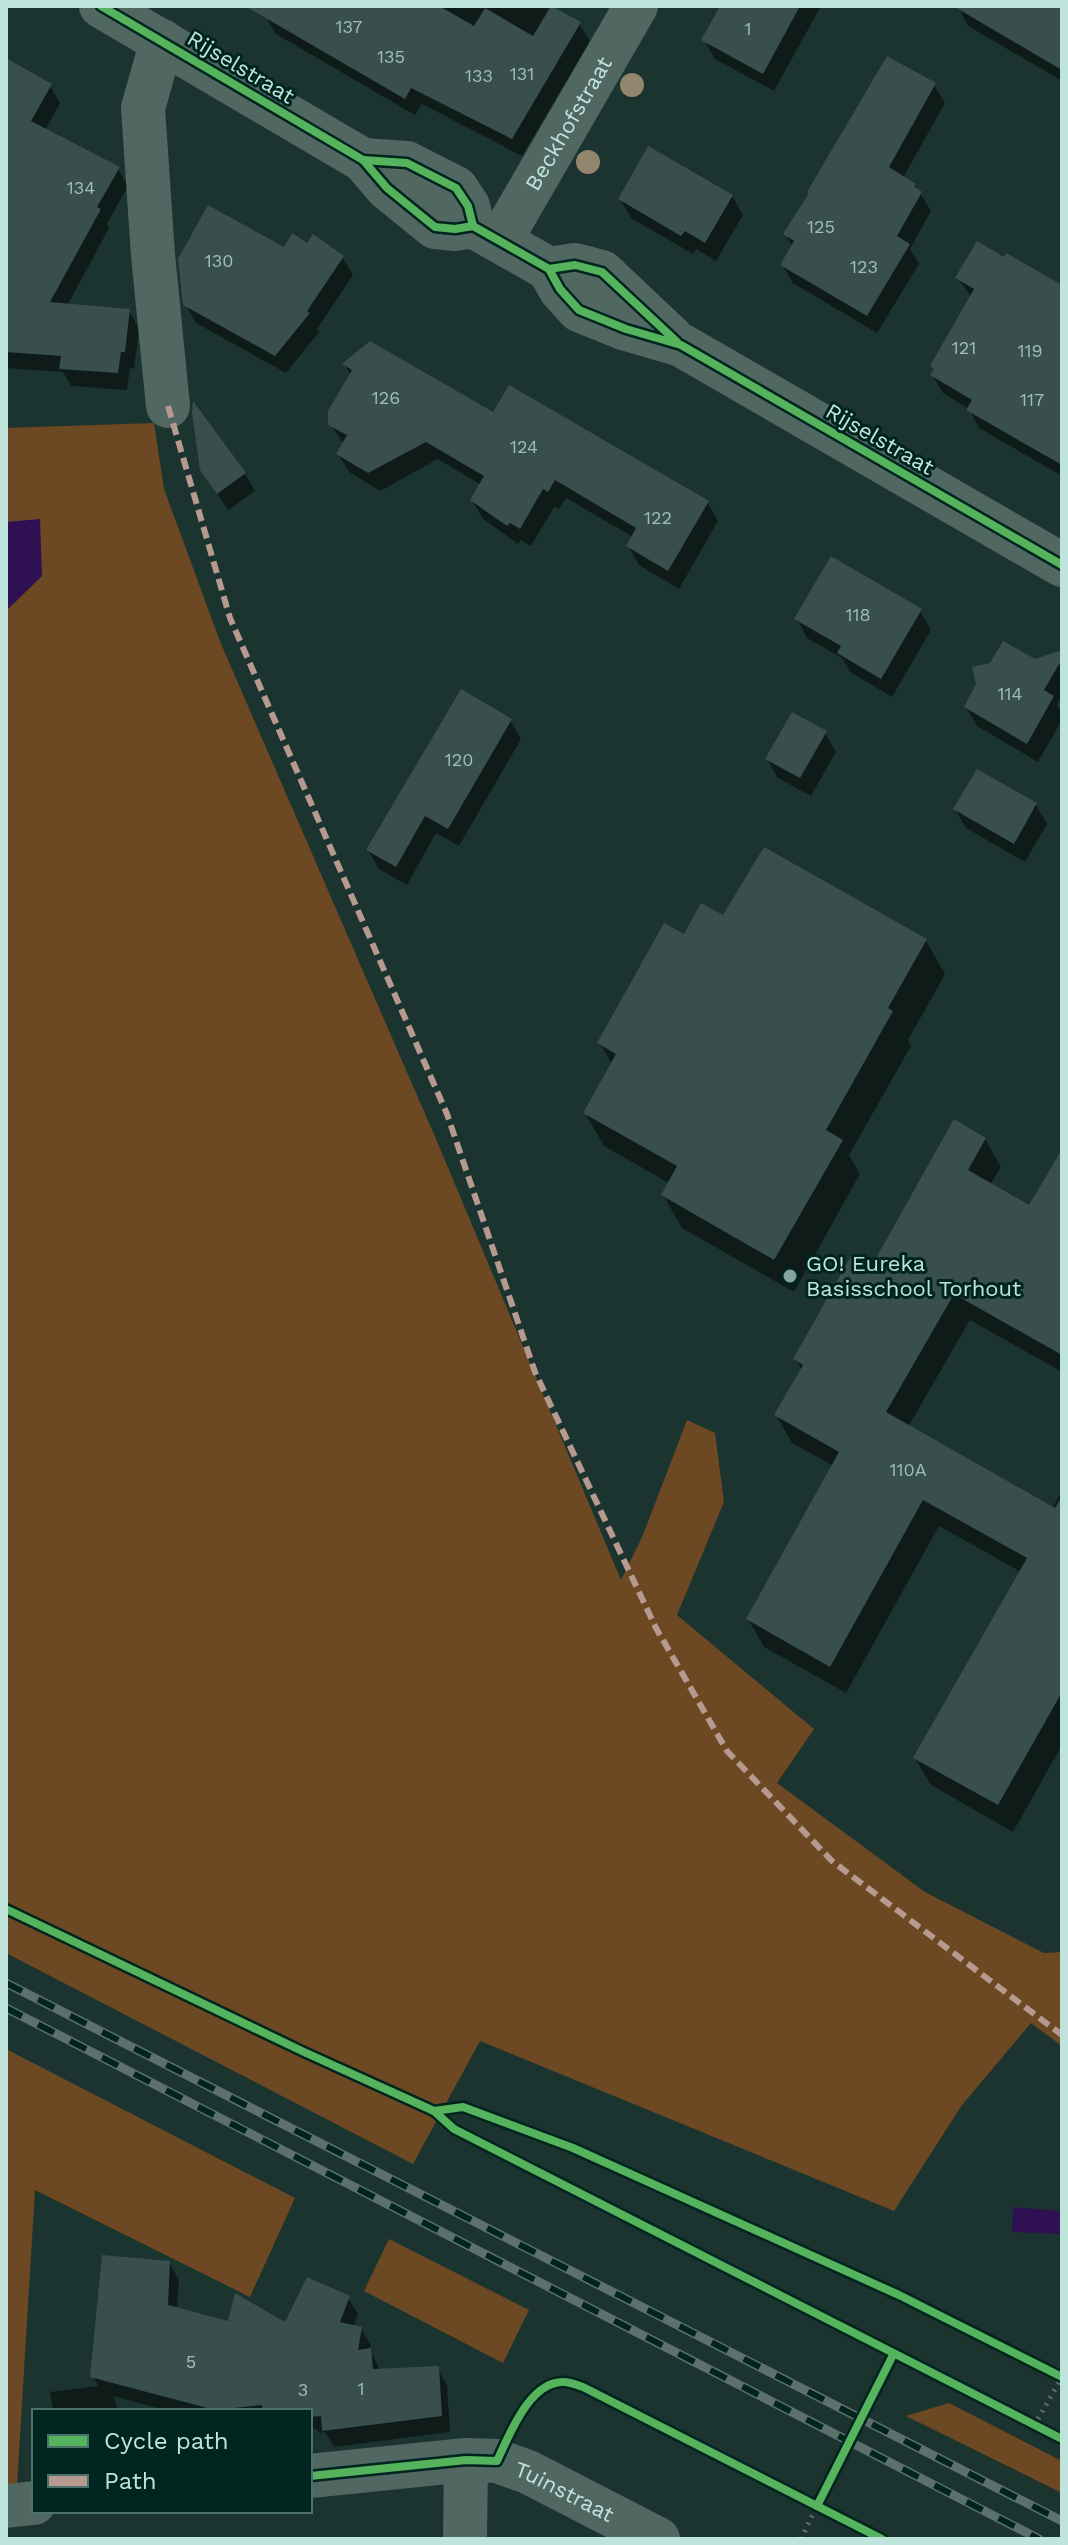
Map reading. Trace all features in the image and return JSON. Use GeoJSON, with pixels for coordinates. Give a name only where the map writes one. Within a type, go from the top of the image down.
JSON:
{"type":"FeatureCollection","features":[{"type":"Feature","properties":{"kind":"street","name":"Rijselstraat"},"geometry":{"type":"LineString","coordinates":[[101,6],[363,160],[407,163],[456,188],[487,234],[549,269],[575,265],[602,272],[681,345],[1062,565]]}},
{"type":"Feature","properties":{"kind":"street","name":"Beckhofstraat"},"geometry":{"type":"LineString","coordinates":[[487,234],[636,6]]}},
{"type":"Feature","properties":{"kind":"street","name":"Rijselstraat"},"geometry":{"type":"LineString","coordinates":[[162,41],[143,108],[168,406]]}},
{"type":"Feature","properties":{"kind":"street","name":"Tuinstraat"},"geometry":{"type":"LineString","coordinates":[[312,2476],[466,2460],[497,2461],[528,2472],[658,2539]]}},
{"type":"Feature","properties":{"kind":"street"},"geometry":{"type":"LineString","coordinates":[[465,2539],[466,2460]]}},
{"type":"Feature","properties":{"kind":"street"},"geometry":{"type":"LineString","coordinates":[[6,2506],[32,2503]]}},
{"type":"Feature","properties":{"kind":"path"},"geometry":{"type":"LineString","coordinates":[[1034,2426],[1057,2374]]}},
{"type":"Feature","properties":{"kind":"path"},"geometry":{"type":"LineString","coordinates":[[1020,2419],[1048,2433]]}},
{"type":"Feature","properties":{"kind":"path"},"geometry":{"type":"LineString","coordinates":[[801,2539],[823,2493]]}},
{"type":"Feature","properties":{"kind":"path"},"geometry":{"type":"LineString","coordinates":[[803,2499],[830,2513]]}},
{"type":"Feature","properties":{"kind":"shaded area"},"geometry":{"type":"Polygon","coordinates":[[[154,423],[164,489],[221,644],[436,1139],[621,1580],[643,1535],[687,1420],[715,1433],[724,1502],[677,1615],[814,1729],[777,1783],[925,1892],[1044,1953],[1062,1952],[1062,2046],[1031,2023],[962,2105],[894,2211],[480,2041],[413,2164],[6,1953],[6,428],[154,423]]]}},
{"type":"Feature","properties":{"kind":"shaded area"},"geometry":{"type":"Polygon","coordinates":[[[40,519],[42,576],[6,611],[6,522],[40,519]]]}},
{"type":"Feature","properties":{"kind":"shaded area"},"geometry":{"type":"Polygon","coordinates":[[[6,2049],[295,2198],[250,2297],[35,2190],[17,2486],[6,2487],[6,2049]]]}},
{"type":"Feature","properties":{"kind":"shaded area"},"geometry":{"type":"Polygon","coordinates":[[[1013,2207],[1062,2211],[1061,2234],[1012,2232],[1013,2207]]]}},
{"type":"Feature","properties":{"kind":"shaded area"},"geometry":{"type":"Polygon","coordinates":[[[389,2239],[529,2310],[503,2363],[364,2291],[389,2239]]]}},
{"type":"Feature","properties":{"kind":"shaded area"},"geometry":{"type":"Polygon","coordinates":[[[949,2403],[1062,2461],[1062,2493],[906,2416],[949,2403]]]}},
{"type":"Feature","properties":{"kind":"building"},"geometry":{"type":"Polygon","coordinates":[[[245,6],[439,6],[474,26],[485,8],[533,36],[551,6],[581,22],[512,139],[411,88],[405,99],[245,6]]]}},
{"type":"Feature","properties":{"kind":"building"},"geometry":{"type":"Polygon","coordinates":[[[720,6],[800,6],[763,74],[701,40],[720,6]]]}},
{"type":"Feature","properties":{"kind":"building"},"geometry":{"type":"Polygon","coordinates":[[[953,6],[1062,6],[1062,70],[953,6]]]}},
{"type":"Feature","properties":{"kind":"building"},"geometry":{"type":"Polygon","coordinates":[[[887,56],[936,83],[889,167],[916,184],[914,186],[922,192],[897,236],[910,244],[867,316],[780,265],[794,241],[783,234],[887,56]]]}},
{"type":"Feature","properties":{"kind":"building"},"geometry":{"type":"Polygon","coordinates":[[[6,58],[52,84],[31,121],[120,167],[97,207],[101,209],[50,302],[130,309],[125,352],[121,352],[118,373],[59,369],[61,356],[6,352],[6,58]]]}},
{"type":"Feature","properties":{"kind":"building"},"geometry":{"type":"Polygon","coordinates":[[[648,146],[733,195],[705,243],[685,231],[681,236],[618,199],[648,146]]]}},
{"type":"Feature","properties":{"kind":"building"},"geometry":{"type":"Polygon","coordinates":[[[208,205],[284,247],[292,233],[307,243],[313,234],[344,256],[307,311],[310,313],[275,356],[183,305],[178,259],[208,205]]]}},
{"type":"Feature","properties":{"kind":"building"},"geometry":{"type":"Polygon","coordinates":[[[977,241],[1004,257],[1006,253],[1062,285],[1062,465],[966,410],[972,400],[930,375],[934,369],[930,366],[974,289],[955,278],[977,241]]]}},
{"type":"Feature","properties":{"kind":"building"},"geometry":{"type":"Polygon","coordinates":[[[370,341],[493,412],[509,385],[709,501],[668,571],[626,546],[636,528],[555,480],[548,492],[543,489],[520,529],[510,523],[507,526],[470,500],[484,476],[426,442],[368,473],[336,454],[347,435],[328,425],[328,411],[352,370],[342,364],[370,341]]]}},
{"type":"Feature","properties":{"kind":"building"},"geometry":{"type":"Polygon","coordinates":[[[193,401],[246,473],[217,494],[200,470],[193,401]]]}},
{"type":"Feature","properties":{"kind":"building"},"geometry":{"type":"Polygon","coordinates":[[[831,556],[922,609],[881,679],[837,653],[841,646],[794,619],[831,556]]]}},
{"type":"Feature","properties":{"kind":"building"},"geometry":{"type":"Polygon","coordinates":[[[1003,641],[1035,659],[1062,650],[1062,659],[1044,690],[1054,696],[1027,744],[964,707],[976,684],[972,667],[990,663],[1003,641]]]}},
{"type":"Feature","properties":{"kind":"building"},"geometry":{"type":"Polygon","coordinates":[[[461,689],[512,719],[448,829],[425,816],[396,867],[366,850],[461,689]]]}},
{"type":"Feature","properties":{"kind":"building"},"geometry":{"type":"Polygon","coordinates":[[[792,712],[827,731],[800,778],[765,759],[792,712]]]}},
{"type":"Feature","properties":{"kind":"building"},"geometry":{"type":"Polygon","coordinates":[[[977,769],[1037,803],[1014,844],[953,809],[977,769]]]}},
{"type":"Feature","properties":{"kind":"building"},"geometry":{"type":"Polygon","coordinates":[[[764,847],[927,939],[888,1008],[893,1011],[826,1130],[843,1140],[774,1260],[661,1195],[677,1166],[583,1113],[616,1054],[597,1043],[664,923],[684,934],[701,903],[723,915],[764,847]]]}},
{"type":"Feature","properties":{"kind":"building"},"geometry":{"type":"Polygon","coordinates":[[[954,1119],[986,1138],[968,1170],[1029,1205],[1062,1149],[1062,1355],[954,1294],[886,1412],[1055,1508],[1062,1496],[1062,1692],[998,1805],[913,1758],[1027,1558],[923,1500],[830,1667],[746,1619],[839,1452],[774,1415],[803,1365],[793,1359],[851,1256],[871,1267],[954,1119]]]}},
{"type":"Feature","properties":{"kind":"building"},"geometry":{"type":"Polygon","coordinates":[[[102,2255],[170,2261],[168,2305],[228,2321],[235,2293],[285,2322],[307,2277],[350,2296],[340,2322],[362,2327],[358,2350],[371,2348],[373,2369],[439,2366],[442,2416],[322,2431],[321,2416],[312,2417],[312,2409],[263,2409],[262,2405],[211,2409],[90,2377],[102,2255]]]}},
{"type":"Feature","properties":{"kind":"railway"},"geometry":{"type":"LineString","coordinates":[[6,1983],[1062,2521]]}},
{"type":"Feature","properties":{"kind":"railway"},"geometry":{"type":"LineString","coordinates":[[6,2008],[1039,2539]]}},
{"type":"Feature","properties":{"kind":"marked path"},"geometry":{"type":"LineString","coordinates":[[168,406],[230,618],[447,1114],[535,1372],[656,1628],[727,1751],[832,1861],[1062,2035]]}},
{"type":"Feature","properties":{"kind":"cycle path"},"geometry":{"type":"LineString","coordinates":[[101,6],[363,160],[387,188],[435,227],[455,229],[473,226],[549,269],[560,289],[579,310],[626,329],[681,345],[1062,565]]}},
{"type":"Feature","properties":{"kind":"cycle path"},"geometry":{"type":"LineString","coordinates":[[363,160],[407,163],[456,188],[468,206],[473,226]]}},
{"type":"Feature","properties":{"kind":"cycle path"},"geometry":{"type":"LineString","coordinates":[[549,269],[575,265],[602,272],[677,342]]}},
{"type":"Feature","properties":{"kind":"cycle path"},"geometry":{"type":"LineString","coordinates":[[6,1909],[434,2111],[454,2129],[1062,2439]]}},
{"type":"Feature","properties":{"kind":"cycle path"},"geometry":{"type":"LineString","coordinates":[[434,2111],[463,2107],[573,2148],[899,2295],[1062,2377]]}},
{"type":"Feature","properties":{"kind":"cycle path"},"geometry":{"type":"LineString","coordinates":[[817,2506],[893,2355]]}},
{"type":"Feature","properties":{"kind":"cycle path"},"geometry":{"type":"LineString","coordinates":[[312,2476],[466,2460],[497,2461],[514,2425],[531,2400],[540,2390],[566,2382],[583,2387],[882,2539]]}},
{"type":"Feature","properties":{"kind":"place","name":"GO! Eureka Basisschool Torhout"},"geometry":{"type":"Point","coordinates":[790,1276]}}]}
